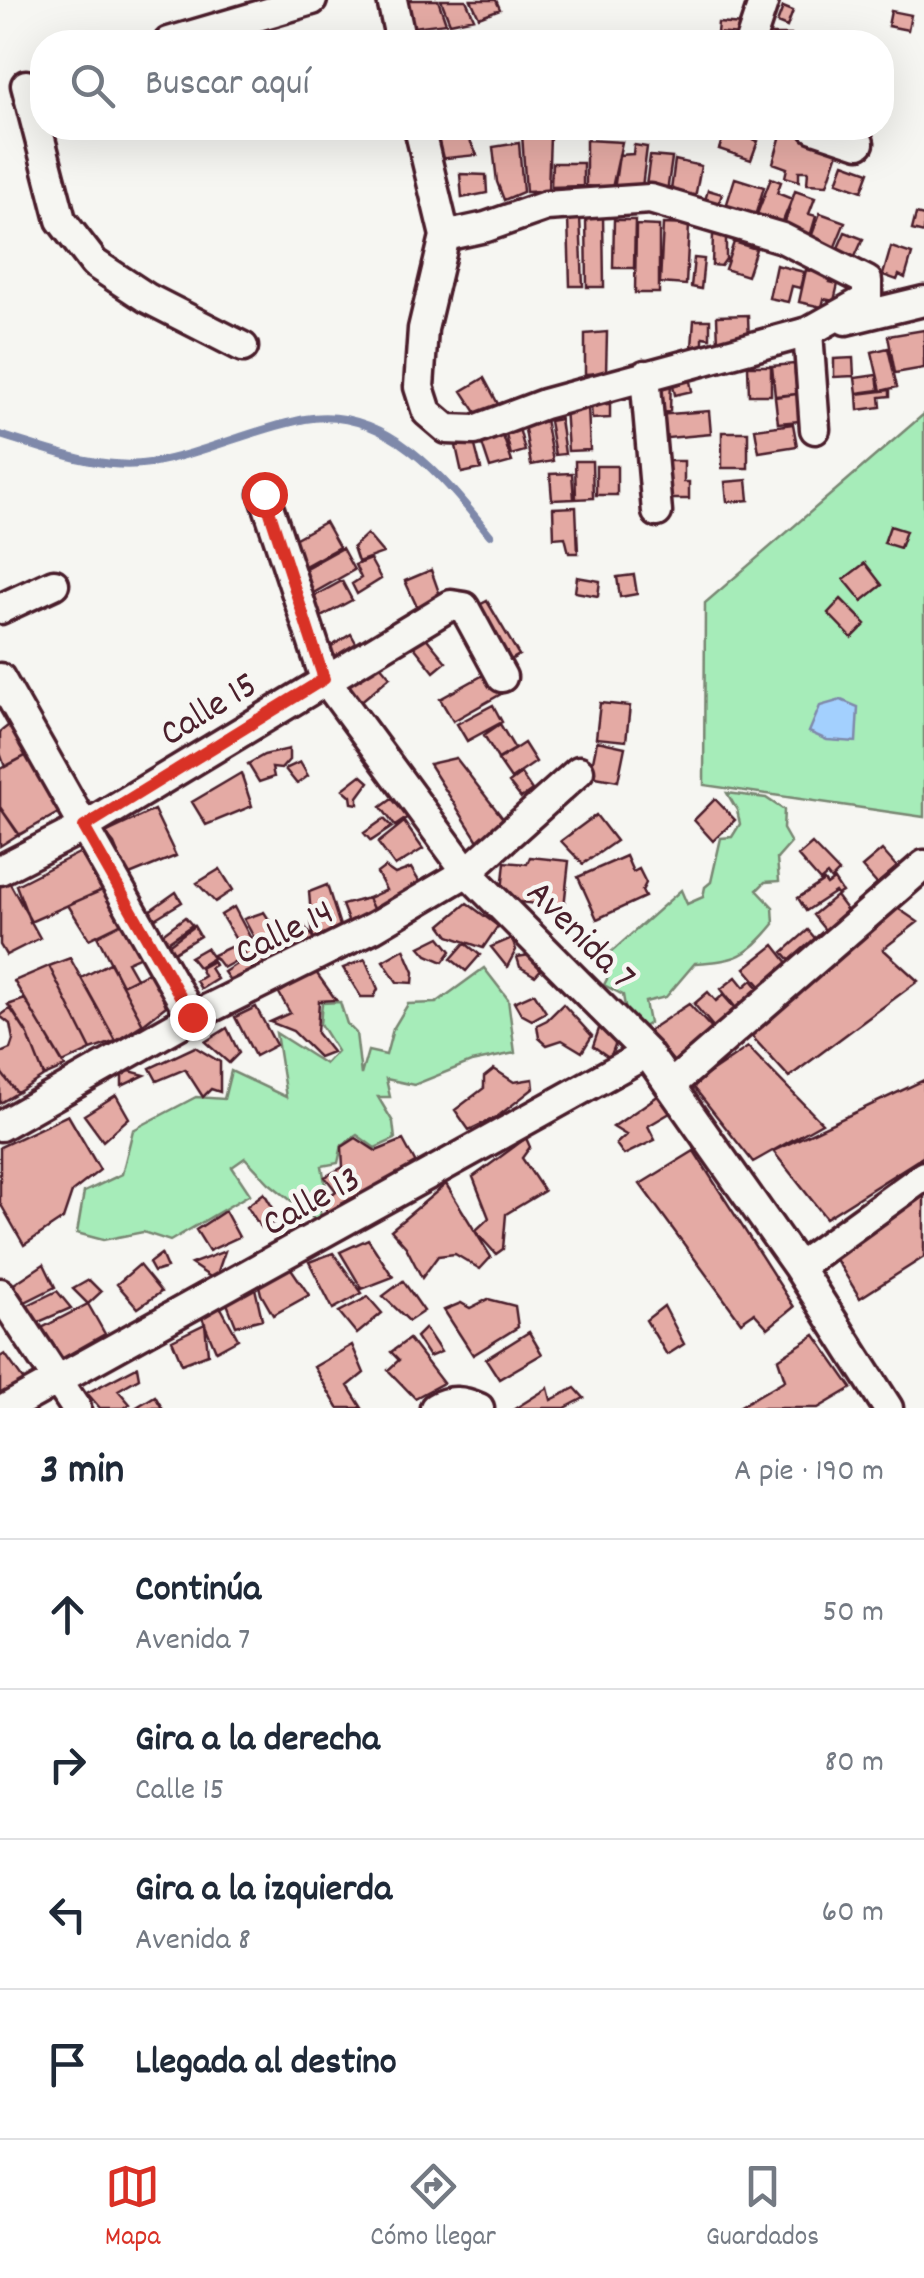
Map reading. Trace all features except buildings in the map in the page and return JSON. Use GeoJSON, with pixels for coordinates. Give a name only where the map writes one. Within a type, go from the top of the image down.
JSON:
{"type":"FeatureCollection","features":[{"type":"Feature","properties":{"kind":"street"},"geometry":{"type":"LineString","coordinates":[[210,30],[312,0]]}},
{"type":"Feature","properties":{"kind":"street"},"geometry":{"type":"LineString","coordinates":[[392,0],[398,30]]}},
{"type":"Feature","properties":{"kind":"street"},"geometry":{"type":"LineString","coordinates":[[754,30],[764,0]]}},
{"type":"Feature","properties":{"kind":"street"},"geometry":{"type":"LineString","coordinates":[[23,86],[30,111]]}},
{"type":"Feature","properties":{"kind":"street"},"geometry":{"type":"LineString","coordinates":[[38,140],[61,220],[94,263],[147,298],[244,346]]}},
{"type":"Feature","properties":{"kind":"street"},"geometry":{"type":"LineString","coordinates":[[422,140],[445,236],[422,329],[419,388],[427,412],[447,429],[475,430],[544,404],[645,374],[924,302]]}},
{"type":"Feature","properties":{"kind":"street"},"geometry":{"type":"LineString","coordinates":[[850,140],[859,143]]}},
{"type":"Feature","properties":{"kind":"street"},"geometry":{"type":"LineString","coordinates":[[445,236],[486,227],[546,206],[650,200],[782,238],[866,281],[867,299],[819,328]]}},
{"type":"Feature","properties":{"kind":"street"},"geometry":{"type":"LineString","coordinates":[[815,429],[819,328]]}},
{"type":"Feature","properties":{"kind":"street"},"geometry":{"type":"LineString","coordinates":[[645,374],[657,512]]}},
{"type":"Feature","properties":{"kind":"street","name":"Avenida 7"},"geometry":{"type":"LineString","coordinates":[[264,494],[324,679],[468,872],[647,1053],[798,1267],[882,1406]]}},
{"type":"Feature","properties":{"kind":"street"},"geometry":{"type":"LineString","coordinates":[[0,609],[54,584]]}},
{"type":"Feature","properties":{"kind":"street","name":"Calle 15"},"geometry":{"type":"LineString","coordinates":[[0,870],[84,827],[452,605],[464,607],[502,677]]}},
{"type":"Feature","properties":{"kind":"street"},"geometry":{"type":"LineString","coordinates":[[0,678],[192,1017]]}},
{"type":"Feature","properties":{"kind":"street","name":"Calle 14"},"geometry":{"type":"LineString","coordinates":[[0,1126],[192,1017],[374,927],[468,872],[579,771]]}},
{"type":"Feature","properties":{"kind":"street"},"geometry":{"type":"LineString","coordinates":[[671,1085],[924,865]]}},
{"type":"Feature","properties":{"kind":"street","name":"Calle 13"},"geometry":{"type":"LineString","coordinates":[[7,1408],[647,1053]]}},
{"type":"Feature","properties":{"kind":"street"},"geometry":{"type":"LineString","coordinates":[[798,1267],[924,1176]]}},
{"type":"Feature","properties":{"kind":"street"},"geometry":{"type":"LineString","coordinates":[[0,1293],[76,1408]]}},
{"type":"Feature","properties":{"kind":"street"},"geometry":{"type":"LineString","coordinates":[[435,1408],[444,1402],[472,1405]]}},
{"type":"Feature","properties":{"kind":"green space"},"geometry":{"type":"Polygon","coordinates":[[[924,414],[924,817],[704,785],[705,603],[924,414]]]}},
{"type":"Feature","properties":{"kind":"green space"},"geometry":{"type":"Polygon","coordinates":[[[727,793],[766,798],[784,810],[783,829],[791,843],[777,859],[779,881],[765,882],[757,890],[773,907],[774,924],[740,955],[695,963],[666,997],[645,1002],[649,1023],[640,1029],[627,1018],[623,995],[604,985],[610,973],[600,962],[681,890],[687,904],[703,897],[711,882],[721,838],[732,837],[740,824],[727,793]]]}},
{"type":"Feature","properties":{"kind":"green space"},"geometry":{"type":"Polygon","coordinates":[[[484,968],[508,999],[515,1053],[471,1062],[414,1085],[386,1079],[390,1097],[378,1097],[393,1122],[395,1139],[375,1148],[357,1135],[342,1145],[338,1163],[322,1166],[327,1193],[317,1190],[321,1219],[313,1218],[269,1183],[245,1158],[232,1167],[250,1194],[170,1241],[143,1232],[103,1240],[77,1233],[84,1192],[122,1174],[133,1130],[196,1097],[224,1099],[231,1071],[286,1097],[276,1033],[325,1064],[337,1051],[320,1024],[322,1003],[340,1002],[347,1024],[356,1033],[361,1075],[368,1051],[386,1055],[393,1029],[408,1004],[436,1003],[484,968]]]}},
{"type":"Feature","properties":{"kind":"water"},"geometry":{"type":"Polygon","coordinates":[[[841,700],[858,707],[856,742],[827,740],[809,732],[820,706],[841,700]]]}},
{"type":"Feature","properties":{"kind":"waterway"},"geometry":{"type":"LineString","coordinates":[[0,435],[74,457],[131,465],[189,454],[305,419],[334,418],[362,423],[387,435],[433,470],[490,535]]}},
{"type":"Feature","properties":{"kind":"route"},"geometry":{"type":"LineString","coordinates":[[192,1017],[84,827],[324,679],[264,494]]}}]}
